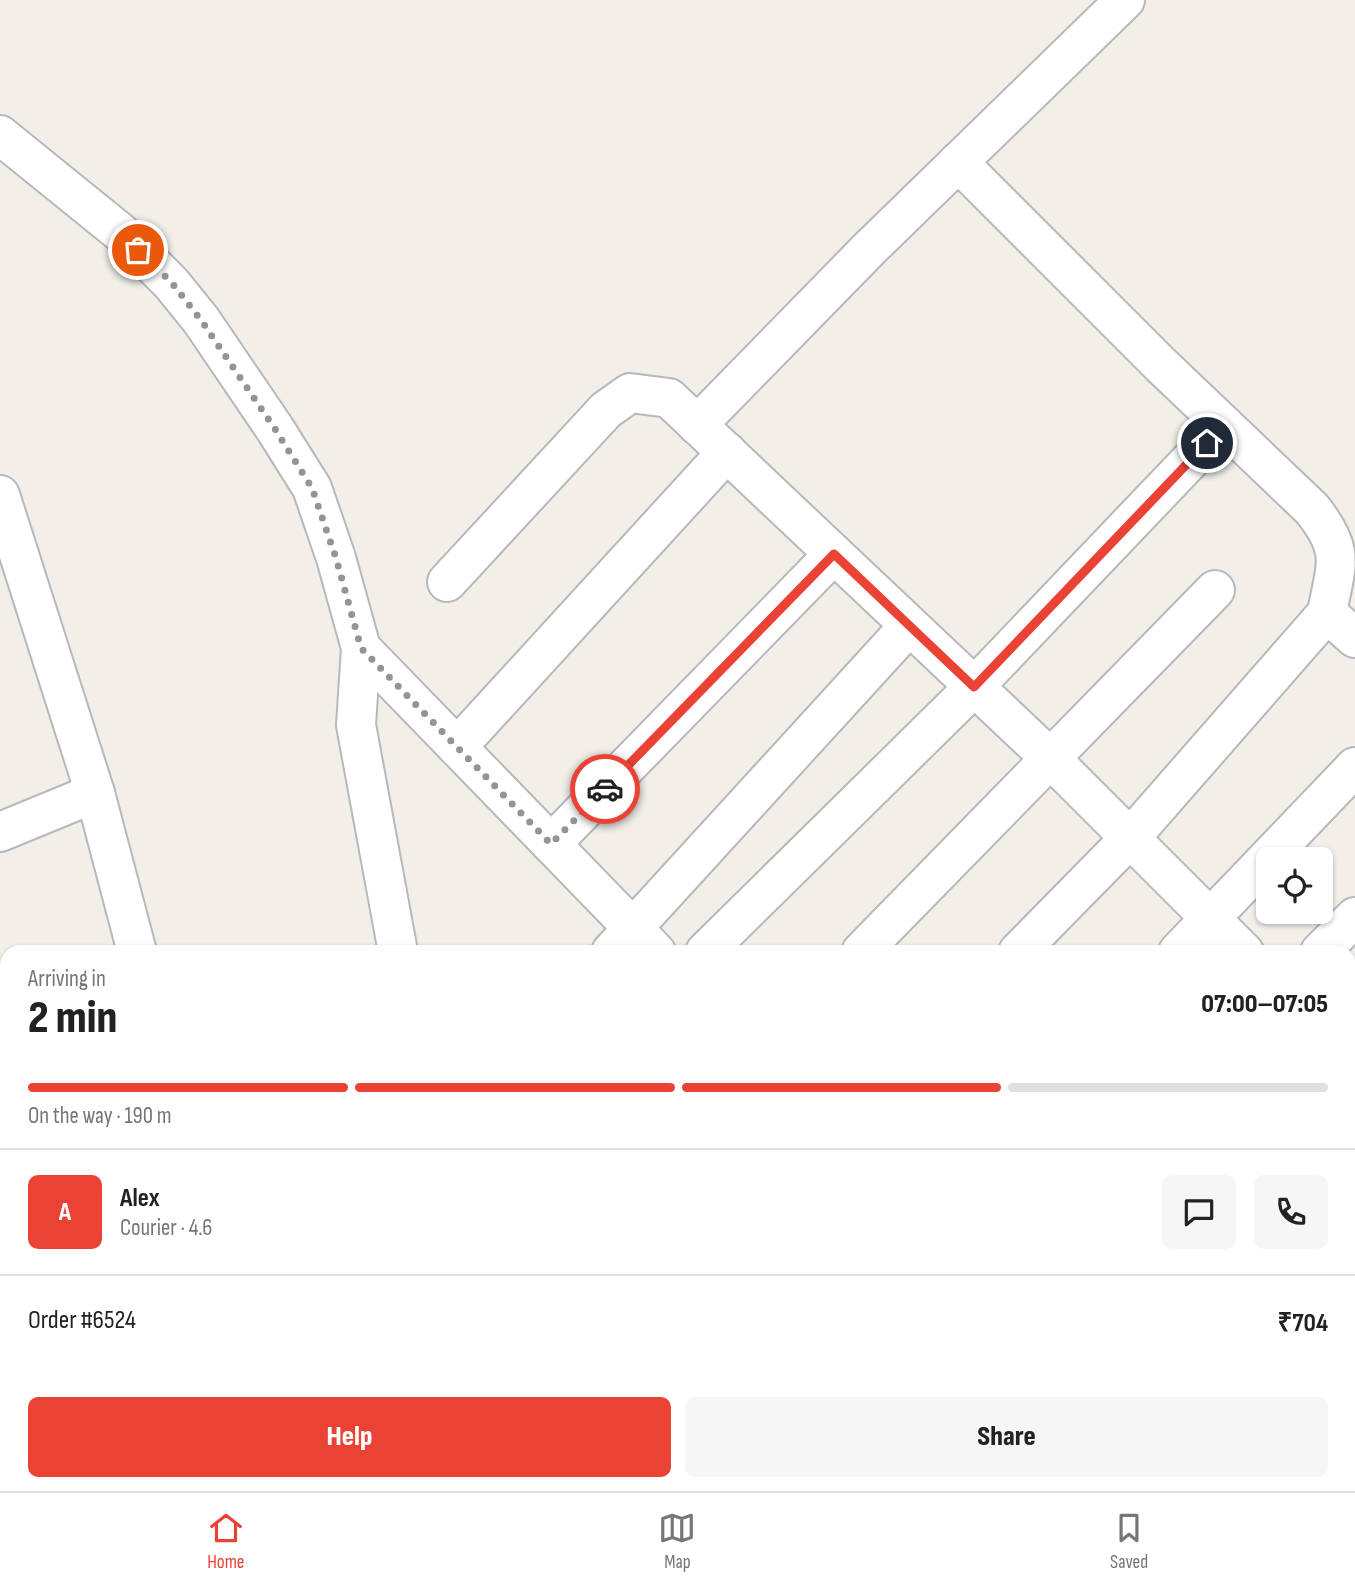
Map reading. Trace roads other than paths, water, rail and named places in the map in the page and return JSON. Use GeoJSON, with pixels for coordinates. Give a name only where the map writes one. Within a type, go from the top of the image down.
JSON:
{"type":"FeatureCollection","features":[{"type":"Feature","properties":{"kind":"street"},"geometry":{"type":"LineString","coordinates":[[697,425],[958,162],[1125,0]]}},
{"type":"Feature","properties":{"kind":"street"},"geometry":{"type":"LineString","coordinates":[[0,135],[121,233],[172,283],[201,320],[312,488],[336,558],[361,648],[356,725],[397,945]]}},
{"type":"Feature","properties":{"kind":"street"},"geometry":{"type":"LineString","coordinates":[[958,162],[1312,509],[1327,528],[1335,544],[1337,567],[1327,613],[1131,837],[1025,945]]}},
{"type":"Feature","properties":{"kind":"street"},"geometry":{"type":"LineString","coordinates":[[447,582],[606,410],[630,393],[669,398],[1050,758],[1237,945]]}},
{"type":"Feature","properties":{"kind":"street"},"geometry":{"type":"LineString","coordinates":[[712,945],[974,687],[1224,425]]}},
{"type":"Feature","properties":{"kind":"street"},"geometry":{"type":"LineString","coordinates":[[457,747],[727,452]]}},
{"type":"Feature","properties":{"kind":"street"},"geometry":{"type":"LineString","coordinates":[[0,495],[96,793],[125,945]]}},
{"type":"Feature","properties":{"kind":"street"},"geometry":{"type":"LineString","coordinates":[[551,844],[834,554]]}},
{"type":"Feature","properties":{"kind":"street"},"geometry":{"type":"LineString","coordinates":[[868,945],[1215,590]]}},
{"type":"Feature","properties":{"kind":"street"},"geometry":{"type":"LineString","coordinates":[[1327,613],[1355,638]]}},
{"type":"Feature","properties":{"kind":"street"},"geometry":{"type":"LineString","coordinates":[[361,648],[551,844],[633,944],[909,626]]}},
{"type":"Feature","properties":{"kind":"street"},"geometry":{"type":"LineString","coordinates":[[1185,945],[1355,767]]}},
{"type":"Feature","properties":{"kind":"street"},"geometry":{"type":"LineString","coordinates":[[0,832],[96,793]]}},
{"type":"Feature","properties":{"kind":"street"},"geometry":{"type":"LineString","coordinates":[[1327,945],[1355,917]]}}]}
